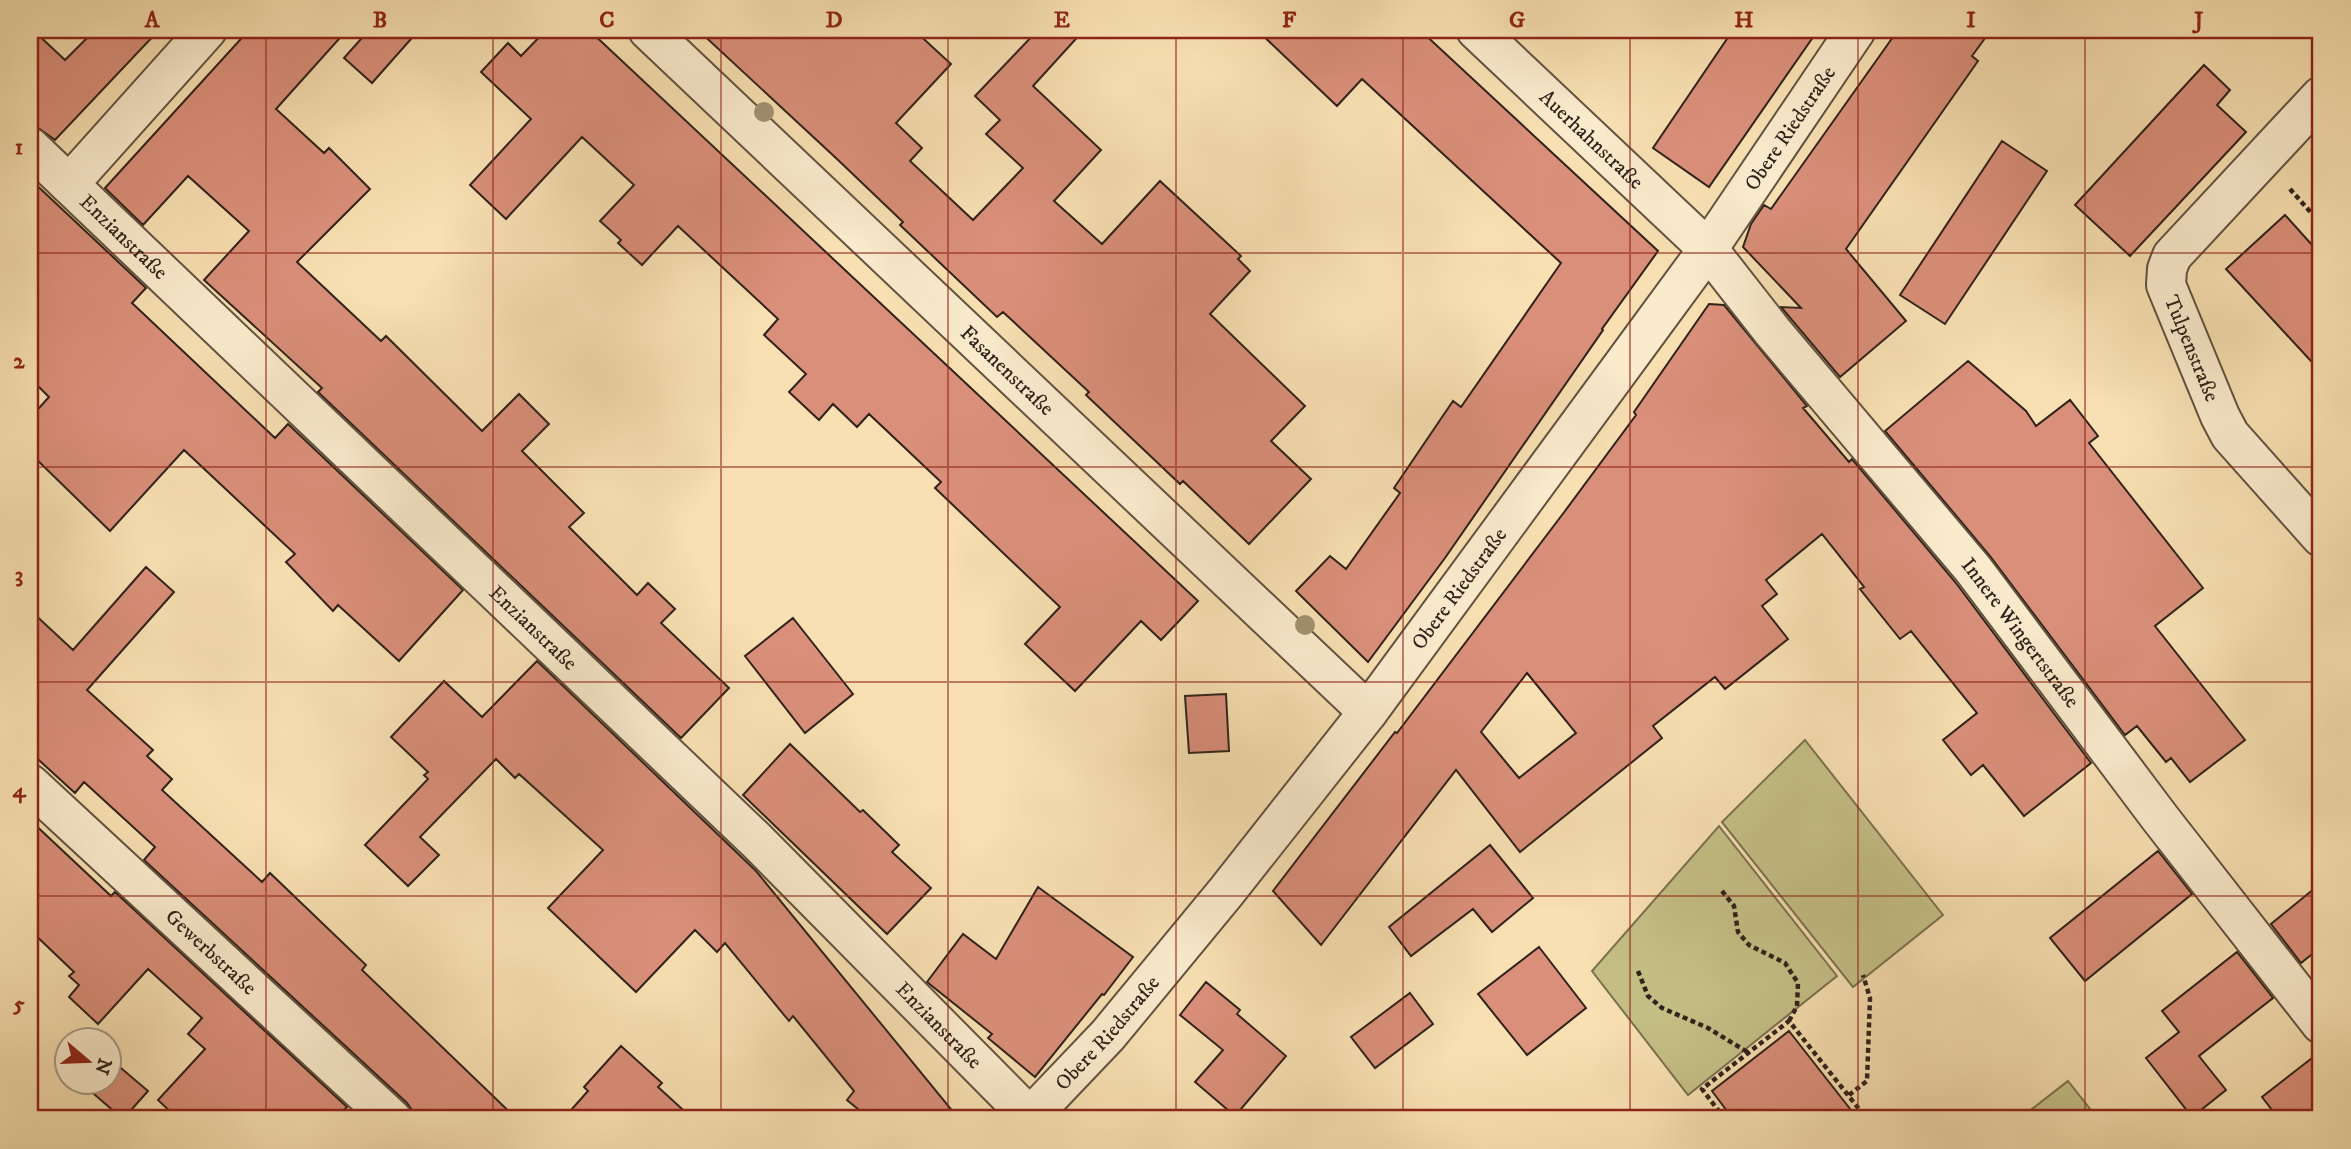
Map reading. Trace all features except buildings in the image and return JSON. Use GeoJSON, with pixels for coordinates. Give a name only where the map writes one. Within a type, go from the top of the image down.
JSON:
{"type":"FeatureCollection","features":[{"type":"Feature","properties":{"kind":"street"},"geometry":{"type":"LineString","coordinates":[[69,184],[207,30]]}},
{"type":"Feature","properties":{"kind":"street","name":"Fasanenstraße"},"geometry":{"type":"LineString","coordinates":[[648,30],[1368,712]]}},
{"type":"Feature","properties":{"kind":"street","name":"Auerhahnstraße"},"geometry":{"type":"LineString","coordinates":[[1476,30],[1708,249]]}},
{"type":"Feature","properties":{"kind":"street","name":"Obere Riedstraße"},"geometry":{"type":"LineString","coordinates":[[1029,1118],[1108,1035],[1368,712],[1708,249],[1856,30]]}},
{"type":"Feature","properties":{"kind":"street","name":"Tulpenstraße"},"geometry":{"type":"LineString","coordinates":[[2321,96],[2172,256],[2166,269],[2166,285],[2230,435],[2321,537]]}},
{"type":"Feature","properties":{"kind":"street","name":"Enzianstraße"},"geometry":{"type":"LineString","coordinates":[[30,147],[747,831],[1029,1118]]}},
{"type":"Feature","properties":{"kind":"street","name":"Innere Wingertstraße"},"geometry":{"type":"LineString","coordinates":[[1708,249],[1773,332],[1973,569],[2160,818],[2321,1024]]}},
{"type":"Feature","properties":{"kind":"street","name":"Gewerbstraße"},"geometry":{"type":"LineString","coordinates":[[30,783],[392,1119]]}},
{"type":"Feature","properties":{"kind":"path"},"geometry":{"type":"LineString","coordinates":[[1722,891],[1734,906],[1738,932],[1749,945],[1785,963],[1798,983],[1797,1006],[1789,1021],[1702,1089],[1725,1119]]}},
{"type":"Feature","properties":{"kind":"path"},"geometry":{"type":"LineString","coordinates":[[1638,971],[1648,996],[1662,1008],[1708,1028],[1749,1053]]}},
{"type":"Feature","properties":{"kind":"path"},"geometry":{"type":"LineString","coordinates":[[1849,1095],[1867,1082],[1870,998],[1863,975]]}},
{"type":"Feature","properties":{"kind":"path"},"geometry":{"type":"LineString","coordinates":[[1789,1021],[1867,1119]]}},
{"type":"Feature","properties":{"kind":"shaded area"},"geometry":{"type":"Polygon","coordinates":[[[1805,740],[1943,915],[1853,987],[1722,822],[1805,740]]]}},
{"type":"Feature","properties":{"kind":"shaded area"},"geometry":{"type":"Polygon","coordinates":[[[1719,826],[1837,976],[1688,1095],[1592,971],[1719,826]]]}},
{"type":"Feature","properties":{"kind":"shaded area"},"geometry":{"type":"Polygon","coordinates":[[[2068,1081],[2098,1119],[2019,1119],[2068,1081]]]}}]}
